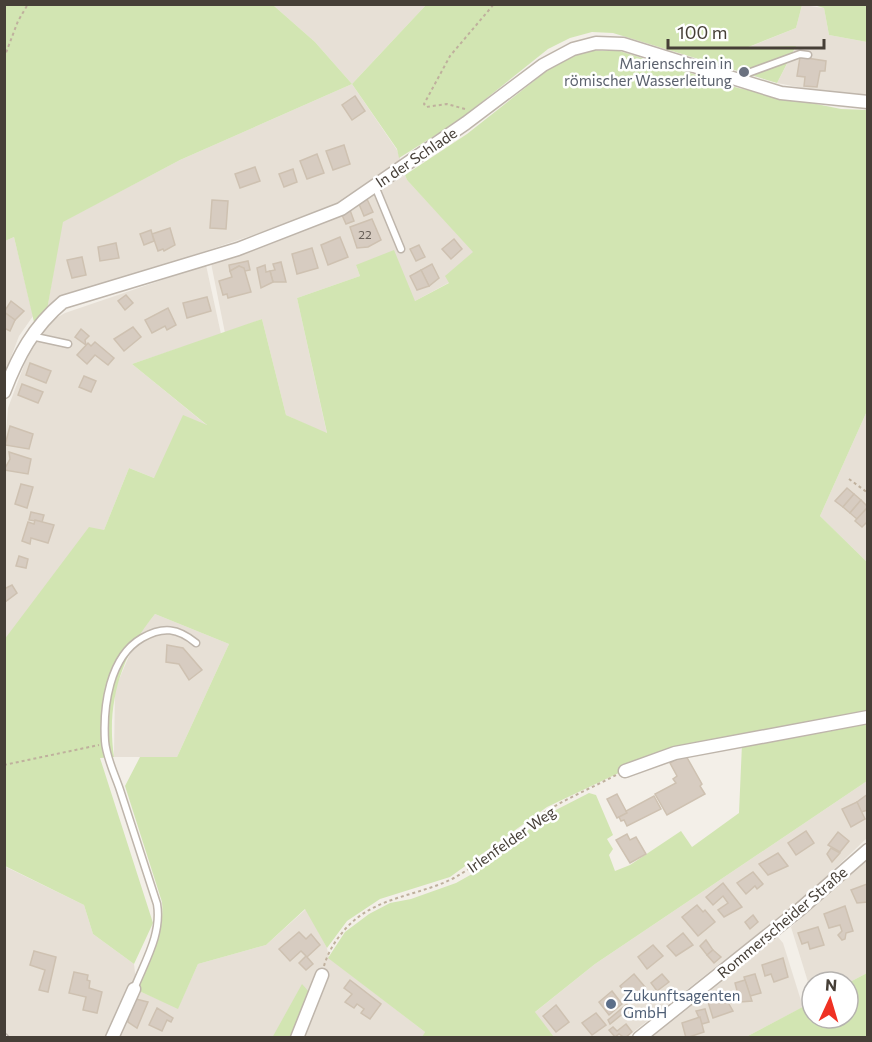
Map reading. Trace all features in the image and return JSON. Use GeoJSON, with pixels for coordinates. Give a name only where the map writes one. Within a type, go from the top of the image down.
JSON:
{"type":"FeatureCollection","features":[{"type":"Feature","properties":{"kind":"street","name":"In der Schlade"},"geometry":{"type":"LineString","coordinates":[[4,392],[20,353],[42,319],[63,302],[238,249],[341,209],[466,123],[543,65],[573,49],[596,43],[623,44],[781,93],[867,102]]}},
{"type":"Feature","properties":{"kind":"street"},"geometry":{"type":"LineString","coordinates":[[625,771],[675,753],[867,717]]}},
{"type":"Feature","properties":{"kind":"street","name":"Rommerscheider Straße"},"geometry":{"type":"LineString","coordinates":[[639,1038],[798,911],[867,850]]}},
{"type":"Feature","properties":{"kind":"street"},"geometry":{"type":"LineString","coordinates":[[297,1038],[322,975]]}},
{"type":"Feature","properties":{"kind":"street"},"geometry":{"type":"LineString","coordinates":[[112,1038],[134,989]]}},
{"type":"Feature","properties":{"kind":"lane"},"geometry":{"type":"LineString","coordinates":[[733,78],[800,54],[808,55]]}},
{"type":"Feature","properties":{"kind":"lane"},"geometry":{"type":"LineString","coordinates":[[375,185],[402,249]]}},
{"type":"Feature","properties":{"kind":"lane"},"geometry":{"type":"LineString","coordinates":[[31,336],[68,345]]}},
{"type":"Feature","properties":{"kind":"lane"},"geometry":{"type":"LineString","coordinates":[[134,989],[158,932],[159,918],[157,904],[105,744],[105,710],[110,687],[122,657],[141,638],[168,628],[184,633],[196,643]]}},
{"type":"Feature","properties":{"kind":"path"},"geometry":{"type":"LineString","coordinates":[[4,58],[18,21],[28,4]]}},
{"type":"Feature","properties":{"kind":"path"},"geometry":{"type":"LineString","coordinates":[[466,123],[465,109],[447,104],[426,107],[424,104],[450,56],[494,4]]}},
{"type":"Feature","properties":{"kind":"path"},"geometry":{"type":"LineString","coordinates":[[849,479],[867,493]]}},
{"type":"Feature","properties":{"kind":"path"},"geometry":{"type":"LineString","coordinates":[[4,765],[105,744]]}},
{"type":"Feature","properties":{"kind":"path","name":"Irlenfelder Weg"},"geometry":{"type":"LineString","coordinates":[[322,975],[327,956],[344,929],[359,917],[384,903],[436,887],[457,876],[548,810],[625,771]]}},
{"type":"Feature","properties":{"kind":"shaded area"},"geometry":{"type":"Polygon","coordinates":[[[273,5],[426,5],[352,84],[315,42],[273,5]]]}},
{"type":"Feature","properties":{"kind":"shaded area"},"geometry":{"type":"Polygon","coordinates":[[[802,5],[824,8],[829,35],[867,42],[867,95],[824,92],[777,83],[796,47],[744,49],[796,28],[802,5]]]}},
{"type":"Feature","properties":{"kind":"shaded area"},"geometry":{"type":"Polygon","coordinates":[[[352,84],[397,150],[402,164],[342,202],[318,213],[87,291],[47,310],[62,222],[180,160],[352,84]]]}},
{"type":"Feature","properties":{"kind":"shaded area"},"geometry":{"type":"Polygon","coordinates":[[[405,175],[407,180],[474,252],[446,276],[450,282],[415,301],[356,265],[360,276],[297,298],[327,434],[286,415],[262,319],[225,333],[211,263],[338,217],[405,175]]]}},
{"type":"Feature","properties":{"kind":"shaded area"},"geometry":{"type":"Polygon","coordinates":[[[14,237],[33,316],[19,336],[5,373],[5,241],[14,237]]]}},
{"type":"Feature","properties":{"kind":"shaded area"},"geometry":{"type":"Polygon","coordinates":[[[206,265],[221,334],[132,364],[209,427],[154,478],[129,468],[104,530],[5,640],[4,458],[8,408],[32,344],[51,321],[65,313],[206,265]]]}},
{"type":"Feature","properties":{"kind":"shaded area"},"geometry":{"type":"Polygon","coordinates":[[[867,411],[867,562],[820,516],[867,411]]]}},
{"type":"Feature","properties":{"kind":"shaded area"},"geometry":{"type":"Polygon","coordinates":[[[155,614],[229,644],[177,757],[114,757],[115,689],[138,635],[155,614]]]}},
{"type":"Feature","properties":{"kind":"shaded area"},"geometry":{"type":"Polygon","coordinates":[[[867,781],[867,838],[808,894],[627,1037],[554,1037],[534,1013],[595,964],[867,781]]]}},
{"type":"Feature","properties":{"kind":"shaded area"},"geometry":{"type":"Polygon","coordinates":[[[867,860],[867,973],[860,977],[860,970],[804,970],[791,927],[867,860]]]}},
{"type":"Feature","properties":{"kind":"shaded area"},"geometry":{"type":"Polygon","coordinates":[[[4,866],[84,905],[93,934],[134,964],[137,990],[178,1008],[198,964],[266,945],[306,909],[327,948],[329,958],[425,1032],[422,1038],[5,1037],[4,866]]]}},
{"type":"Feature","properties":{"kind":"shaded area"},"geometry":{"type":"Polygon","coordinates":[[[778,937],[783,943],[800,997],[800,1009],[746,1037],[651,1038],[778,937]]]}},
{"type":"Feature","properties":{"kind":"green space"},"geometry":{"type":"Polygon","coordinates":[[[4,5],[273,5],[315,42],[352,84],[180,160],[63,222],[47,310],[34,322],[14,237],[5,241],[4,5]]]}},
{"type":"Feature","properties":{"kind":"green space"},"geometry":{"type":"Polygon","coordinates":[[[426,5],[802,5],[796,28],[746,48],[796,46],[777,83],[613,33],[592,32],[570,38],[548,49],[458,121],[399,158],[397,149],[352,84],[426,5]]]}},
{"type":"Feature","properties":{"kind":"green space"},"geometry":{"type":"Polygon","coordinates":[[[814,5],[867,5],[867,42],[829,35],[824,8],[814,5]]]}},
{"type":"Feature","properties":{"kind":"green space"},"geometry":{"type":"Polygon","coordinates":[[[610,48],[738,88],[841,109],[867,110],[867,411],[820,516],[867,562],[867,712],[644,761],[547,807],[450,877],[380,899],[347,921],[327,948],[305,909],[266,945],[198,964],[178,1009],[137,990],[159,936],[162,902],[125,786],[140,757],[177,757],[229,644],[155,614],[133,646],[119,681],[112,718],[114,757],[100,758],[153,923],[134,964],[93,934],[84,905],[5,866],[4,640],[89,527],[104,530],[129,468],[154,478],[183,415],[207,425],[132,364],[262,319],[286,415],[327,433],[297,298],[360,276],[356,265],[394,250],[415,301],[449,283],[445,276],[473,252],[407,180],[405,175],[467,134],[558,62],[583,50],[610,51],[610,48]]]}},
{"type":"Feature","properties":{"kind":"green space"},"geometry":{"type":"Polygon","coordinates":[[[867,721],[867,781],[595,964],[535,1012],[554,1037],[422,1037],[425,1032],[328,958],[345,932],[369,914],[390,903],[411,899],[456,883],[481,869],[548,814],[589,793],[596,795],[613,835],[607,839],[613,849],[609,855],[615,871],[630,865],[681,831],[692,847],[739,813],[742,744],[867,721]]]}},
{"type":"Feature","properties":{"kind":"green space"},"geometry":{"type":"Polygon","coordinates":[[[867,973],[867,1037],[746,1037],[800,1008],[800,1030],[860,1030],[860,977],[867,973]]]}},
{"type":"Feature","properties":{"kind":"green space"},"geometry":{"type":"Polygon","coordinates":[[[302,984],[310,993],[294,1037],[272,1038],[302,984]]]}},
{"type":"Feature","properties":{"kind":"building"},"geometry":{"type":"Polygon","coordinates":[[[800,57],[826,61],[825,71],[820,71],[817,87],[804,86],[805,77],[797,76],[800,57]]]}},
{"type":"Feature","properties":{"kind":"building"},"geometry":{"type":"Polygon","coordinates":[[[355,96],[365,111],[352,120],[342,105],[355,96]]]}},
{"type":"Feature","properties":{"kind":"building"},"geometry":{"type":"Polygon","coordinates":[[[344,145],[350,164],[333,170],[326,151],[344,145]]]}},
{"type":"Feature","properties":{"kind":"building"},"geometry":{"type":"Polygon","coordinates":[[[317,154],[324,173],[307,179],[300,161],[317,154]]]}},
{"type":"Feature","properties":{"kind":"building"},"geometry":{"type":"Polygon","coordinates":[[[255,167],[260,181],[240,188],[235,174],[255,167]]]}},
{"type":"Feature","properties":{"kind":"building"},"geometry":{"type":"Polygon","coordinates":[[[293,169],[297,182],[284,187],[279,174],[293,169]]]}},
{"type":"Feature","properties":{"kind":"building"},"geometry":{"type":"Polygon","coordinates":[[[367,199],[373,212],[364,216],[359,204],[367,199]]]}},
{"type":"Feature","properties":{"kind":"building"},"geometry":{"type":"Polygon","coordinates":[[[212,200],[228,201],[226,229],[210,228],[212,200]]]}},
{"type":"Feature","properties":{"kind":"building"},"geometry":{"type":"Polygon","coordinates":[[[350,210],[354,221],[346,224],[342,215],[350,210]]]}},
{"type":"Feature","properties":{"kind":"building"},"geometry":{"type":"Polygon","coordinates":[[[372,219],[381,240],[368,247],[357,248],[350,227],[372,219]]]}},
{"type":"Feature","properties":{"kind":"building"},"geometry":{"type":"Polygon","coordinates":[[[170,228],[175,245],[164,251],[163,249],[158,251],[152,234],[170,228]]]}},
{"type":"Feature","properties":{"kind":"building"},"geometry":{"type":"Polygon","coordinates":[[[151,230],[154,241],[144,245],[140,234],[151,230]]]}},
{"type":"Feature","properties":{"kind":"building"},"geometry":{"type":"Polygon","coordinates":[[[340,237],[348,257],[328,265],[321,245],[340,237]]]}},
{"type":"Feature","properties":{"kind":"building"},"geometry":{"type":"Polygon","coordinates":[[[454,239],[462,249],[451,259],[442,249],[454,239]]]}},
{"type":"Feature","properties":{"kind":"building"},"geometry":{"type":"Polygon","coordinates":[[[116,243],[119,258],[100,261],[98,247],[116,243]]]}},
{"type":"Feature","properties":{"kind":"building"},"geometry":{"type":"Polygon","coordinates":[[[419,245],[425,257],[416,261],[410,249],[419,245]]]}},
{"type":"Feature","properties":{"kind":"building"},"geometry":{"type":"Polygon","coordinates":[[[312,248],[318,268],[297,274],[292,254],[312,248]]]}},
{"type":"Feature","properties":{"kind":"building"},"geometry":{"type":"Polygon","coordinates":[[[82,257],[86,275],[72,278],[67,260],[82,257]]]}},
{"type":"Feature","properties":{"kind":"building"},"geometry":{"type":"Polygon","coordinates":[[[248,261],[250,270],[245,271],[239,266],[230,271],[229,265],[248,261]]]}},
{"type":"Feature","properties":{"kind":"building"},"geometry":{"type":"Polygon","coordinates":[[[281,262],[286,282],[273,282],[270,271],[275,270],[273,264],[281,262]]]}},
{"type":"Feature","properties":{"kind":"building"},"geometry":{"type":"Polygon","coordinates":[[[432,264],[439,278],[429,286],[421,270],[432,264]]]}},
{"type":"Feature","properties":{"kind":"building"},"geometry":{"type":"Polygon","coordinates":[[[265,265],[266,272],[270,271],[273,282],[261,288],[257,268],[265,265]]]}},
{"type":"Feature","properties":{"kind":"building"},"geometry":{"type":"Polygon","coordinates":[[[239,266],[244,268],[251,292],[228,298],[227,294],[223,295],[219,281],[232,277],[230,271],[239,266]]]}},
{"type":"Feature","properties":{"kind":"building"},"geometry":{"type":"Polygon","coordinates":[[[421,270],[429,286],[417,290],[410,276],[421,270]]]}},
{"type":"Feature","properties":{"kind":"building"},"geometry":{"type":"Polygon","coordinates":[[[126,295],[133,303],[125,310],[118,301],[126,295]]]}},
{"type":"Feature","properties":{"kind":"building"},"geometry":{"type":"Polygon","coordinates":[[[207,297],[211,311],[187,318],[183,303],[207,297]]]}},
{"type":"Feature","properties":{"kind":"building"},"geometry":{"type":"Polygon","coordinates":[[[11,301],[24,311],[15,320],[4,312],[11,301]]]}},
{"type":"Feature","properties":{"kind":"building"},"geometry":{"type":"Polygon","coordinates":[[[168,308],[176,325],[167,330],[165,326],[152,333],[145,320],[168,308]]]}},
{"type":"Feature","properties":{"kind":"building"},"geometry":{"type":"Polygon","coordinates":[[[4,312],[15,320],[10,331],[4,328],[4,312]]]}},
{"type":"Feature","properties":{"kind":"building"},"geometry":{"type":"Polygon","coordinates":[[[133,327],[141,337],[124,351],[114,339],[133,327]]]}},
{"type":"Feature","properties":{"kind":"building"},"geometry":{"type":"Polygon","coordinates":[[[81,329],[89,336],[85,340],[86,345],[75,337],[81,329]]]}},
{"type":"Feature","properties":{"kind":"building"},"geometry":{"type":"Polygon","coordinates":[[[95,342],[114,358],[108,365],[95,355],[87,364],[77,355],[88,343],[91,346],[95,342]]]}},
{"type":"Feature","properties":{"kind":"building"},"geometry":{"type":"Polygon","coordinates":[[[30,363],[51,371],[46,383],[26,375],[30,363]]]}},
{"type":"Feature","properties":{"kind":"building"},"geometry":{"type":"Polygon","coordinates":[[[84,376],[96,381],[91,392],[79,387],[84,376]]]}},
{"type":"Feature","properties":{"kind":"building"},"geometry":{"type":"Polygon","coordinates":[[[22,384],[43,392],[38,403],[18,395],[22,384]]]}},
{"type":"Feature","properties":{"kind":"building"},"geometry":{"type":"Polygon","coordinates":[[[10,426],[33,434],[29,449],[5,445],[10,426]]]}},
{"type":"Feature","properties":{"kind":"building"},"geometry":{"type":"Polygon","coordinates":[[[9,452],[31,459],[28,474],[4,470],[10,459],[9,452]]]}},
{"type":"Feature","properties":{"kind":"building"},"geometry":{"type":"Polygon","coordinates":[[[21,484],[33,487],[27,508],[15,504],[21,484]]]}},
{"type":"Feature","properties":{"kind":"building"},"geometry":{"type":"Polygon","coordinates":[[[847,488],[854,494],[843,507],[835,501],[847,488]]]}},
{"type":"Feature","properties":{"kind":"building"},"geometry":{"type":"Polygon","coordinates":[[[854,494],[861,500],[850,513],[843,507],[854,494]]]}},
{"type":"Feature","properties":{"kind":"building"},"geometry":{"type":"Polygon","coordinates":[[[861,500],[868,507],[857,519],[850,513],[861,500]]]}},
{"type":"Feature","properties":{"kind":"building"},"geometry":{"type":"Polygon","coordinates":[[[867,508],[868,521],[862,527],[855,521],[867,508]]]}},
{"type":"Feature","properties":{"kind":"building"},"geometry":{"type":"Polygon","coordinates":[[[31,512],[44,515],[42,522],[29,520],[31,512]]]}},
{"type":"Feature","properties":{"kind":"building"},"geometry":{"type":"Polygon","coordinates":[[[35,520],[54,525],[48,543],[31,538],[30,544],[22,541],[28,522],[34,524],[35,520]]]}},
{"type":"Feature","properties":{"kind":"building"},"geometry":{"type":"Polygon","coordinates":[[[19,556],[28,559],[26,568],[16,566],[19,556]]]}},
{"type":"Feature","properties":{"kind":"building"},"geometry":{"type":"Polygon","coordinates":[[[12,585],[17,593],[5,602],[4,589],[12,585]]]}},
{"type":"Feature","properties":{"kind":"building"},"geometry":{"type":"Polygon","coordinates":[[[167,645],[183,648],[202,670],[189,680],[179,664],[166,662],[167,645]]]}},
{"type":"Feature","properties":{"kind":"building"},"geometry":{"type":"Polygon","coordinates":[[[685,754],[705,794],[667,815],[655,794],[676,783],[673,779],[677,776],[670,763],[685,754]]]}},
{"type":"Feature","properties":{"kind":"building"},"geometry":{"type":"Polygon","coordinates":[[[617,794],[627,813],[617,818],[607,799],[617,794]]]}},
{"type":"Feature","properties":{"kind":"building"},"geometry":{"type":"Polygon","coordinates":[[[868,794],[868,810],[861,812],[857,802],[868,794]]]}},
{"type":"Feature","properties":{"kind":"building"},"geometry":{"type":"Polygon","coordinates":[[[654,796],[661,809],[627,826],[624,820],[621,821],[619,817],[627,813],[626,811],[654,796]]]}},
{"type":"Feature","properties":{"kind":"building"},"geometry":{"type":"Polygon","coordinates":[[[857,802],[865,819],[851,827],[842,809],[857,802]]]}},
{"type":"Feature","properties":{"kind":"building"},"geometry":{"type":"Polygon","coordinates":[[[806,831],[814,843],[796,855],[788,843],[806,831]]]}},
{"type":"Feature","properties":{"kind":"building"},"geometry":{"type":"Polygon","coordinates":[[[838,832],[849,841],[840,852],[828,845],[838,832]]]}},
{"type":"Feature","properties":{"kind":"building"},"geometry":{"type":"Polygon","coordinates":[[[627,834],[630,840],[636,837],[646,854],[630,863],[616,840],[627,834]]]}},
{"type":"Feature","properties":{"kind":"building"},"geometry":{"type":"Polygon","coordinates":[[[831,848],[840,853],[832,862],[827,854],[831,848]]]}},
{"type":"Feature","properties":{"kind":"building"},"geometry":{"type":"Polygon","coordinates":[[[778,853],[788,866],[768,875],[759,864],[778,853]]]}},
{"type":"Feature","properties":{"kind":"building"},"geometry":{"type":"Polygon","coordinates":[[[753,872],[763,884],[757,889],[755,886],[746,894],[737,883],[753,872]]]}},
{"type":"Feature","properties":{"kind":"building"},"geometry":{"type":"Polygon","coordinates":[[[723,883],[742,907],[724,917],[718,910],[728,903],[723,896],[713,905],[706,897],[723,883]]]}},
{"type":"Feature","properties":{"kind":"building"},"geometry":{"type":"Polygon","coordinates":[[[867,884],[868,902],[857,903],[851,890],[867,884]]]}},
{"type":"Feature","properties":{"kind":"building"},"geometry":{"type":"Polygon","coordinates":[[[697,905],[703,912],[705,910],[715,922],[698,936],[682,917],[697,905]]]}},
{"type":"Feature","properties":{"kind":"building"},"geometry":{"type":"Polygon","coordinates":[[[845,906],[853,931],[846,933],[845,939],[842,940],[838,935],[842,931],[840,925],[829,928],[824,914],[845,906]]]}},
{"type":"Feature","properties":{"kind":"building"},"geometry":{"type":"Polygon","coordinates":[[[753,915],[758,922],[750,929],[745,922],[753,915]]]}},
{"type":"Feature","properties":{"kind":"building"},"geometry":{"type":"Polygon","coordinates":[[[818,927],[824,945],[810,949],[808,942],[802,944],[798,933],[818,927]]]}},
{"type":"Feature","properties":{"kind":"building"},"geometry":{"type":"Polygon","coordinates":[[[299,932],[306,939],[311,934],[320,945],[307,957],[313,964],[306,970],[299,963],[306,956],[301,951],[290,961],[279,949],[299,932]]]}},
{"type":"Feature","properties":{"kind":"building"},"geometry":{"type":"Polygon","coordinates":[[[683,933],[693,945],[676,956],[667,946],[683,933]]]}},
{"type":"Feature","properties":{"kind":"building"},"geometry":{"type":"Polygon","coordinates":[[[706,940],[713,950],[707,955],[700,946],[706,940]]]}},
{"type":"Feature","properties":{"kind":"building"},"geometry":{"type":"Polygon","coordinates":[[[653,945],[663,956],[647,969],[638,957],[653,945]]]}},
{"type":"Feature","properties":{"kind":"building"},"geometry":{"type":"Polygon","coordinates":[[[713,950],[721,957],[714,963],[707,955],[713,950]]]}},
{"type":"Feature","properties":{"kind":"building"},"geometry":{"type":"Polygon","coordinates":[[[34,951],[56,957],[48,992],[39,990],[45,970],[30,965],[34,951]]]}},
{"type":"Feature","properties":{"kind":"building"},"geometry":{"type":"Polygon","coordinates":[[[783,958],[788,977],[774,982],[771,974],[765,976],[762,965],[783,958]]]}},
{"type":"Feature","properties":{"kind":"building"},"geometry":{"type":"Polygon","coordinates":[[[74,972],[88,975],[89,988],[102,992],[97,1013],[83,1010],[86,997],[69,993],[74,972]]]}},
{"type":"Feature","properties":{"kind":"building"},"geometry":{"type":"Polygon","coordinates":[[[634,974],[645,987],[630,999],[620,986],[634,974]]]}},
{"type":"Feature","properties":{"kind":"building"},"geometry":{"type":"Polygon","coordinates":[[[662,974],[669,982],[657,991],[651,983],[662,974]]]}},
{"type":"Feature","properties":{"kind":"building"},"geometry":{"type":"Polygon","coordinates":[[[755,974],[761,993],[750,996],[744,977],[755,974]]]}},
{"type":"Feature","properties":{"kind":"building"},"geometry":{"type":"Polygon","coordinates":[[[350,980],[381,1004],[370,1019],[361,1013],[364,1009],[357,1004],[354,1008],[345,1002],[352,994],[344,988],[350,980]]]}},
{"type":"Feature","properties":{"kind":"building"},"geometry":{"type":"Polygon","coordinates":[[[745,980],[752,1001],[740,1002],[735,983],[745,980]]]}},
{"type":"Feature","properties":{"kind":"building"},"geometry":{"type":"Polygon","coordinates":[[[612,991],[622,1004],[609,1015],[599,1002],[612,991]]]}},
{"type":"Feature","properties":{"kind":"building"},"geometry":{"type":"Polygon","coordinates":[[[725,997],[733,1011],[713,1018],[708,1002],[725,997]]]}},
{"type":"Feature","properties":{"kind":"building"},"geometry":{"type":"Polygon","coordinates":[[[136,999],[148,1002],[137,1028],[128,1022],[136,999]]]}},
{"type":"Feature","properties":{"kind":"building"},"geometry":{"type":"Polygon","coordinates":[[[627,1004],[630,1008],[610,1024],[608,1020],[627,1004]]]}},
{"type":"Feature","properties":{"kind":"building"},"geometry":{"type":"Polygon","coordinates":[[[556,1005],[569,1022],[556,1032],[543,1016],[556,1005]]]}},
{"type":"Feature","properties":{"kind":"building"},"geometry":{"type":"Polygon","coordinates":[[[157,1008],[173,1018],[171,1022],[167,1020],[162,1031],[149,1025],[157,1008]]]}},
{"type":"Feature","properties":{"kind":"building"},"geometry":{"type":"Polygon","coordinates":[[[705,1009],[709,1022],[702,1024],[696,1011],[705,1009]]]}},
{"type":"Feature","properties":{"kind":"building"},"geometry":{"type":"Polygon","coordinates":[[[596,1013],[606,1025],[592,1035],[582,1023],[596,1013]]]}},
{"type":"Feature","properties":{"kind":"building"},"geometry":{"type":"Polygon","coordinates":[[[700,1017],[704,1032],[686,1038],[682,1023],[700,1017]]]}},
{"type":"Feature","properties":{"kind":"building"},"geometry":{"type":"Polygon","coordinates":[[[626,1024],[632,1032],[625,1038],[619,1034],[615,1037],[609,1030],[613,1027],[617,1031],[626,1024]]]}},
{"type":"Feature","properties":{"kind":"place","name":"Marienschrein in römischer Wasserleitung"},"geometry":{"type":"Point","coordinates":[744,72]}},
{"type":"Feature","properties":{"kind":"place","name":"Zukunftsagenten GmbH"},"geometry":{"type":"Point","coordinates":[611,1004]}}]}
